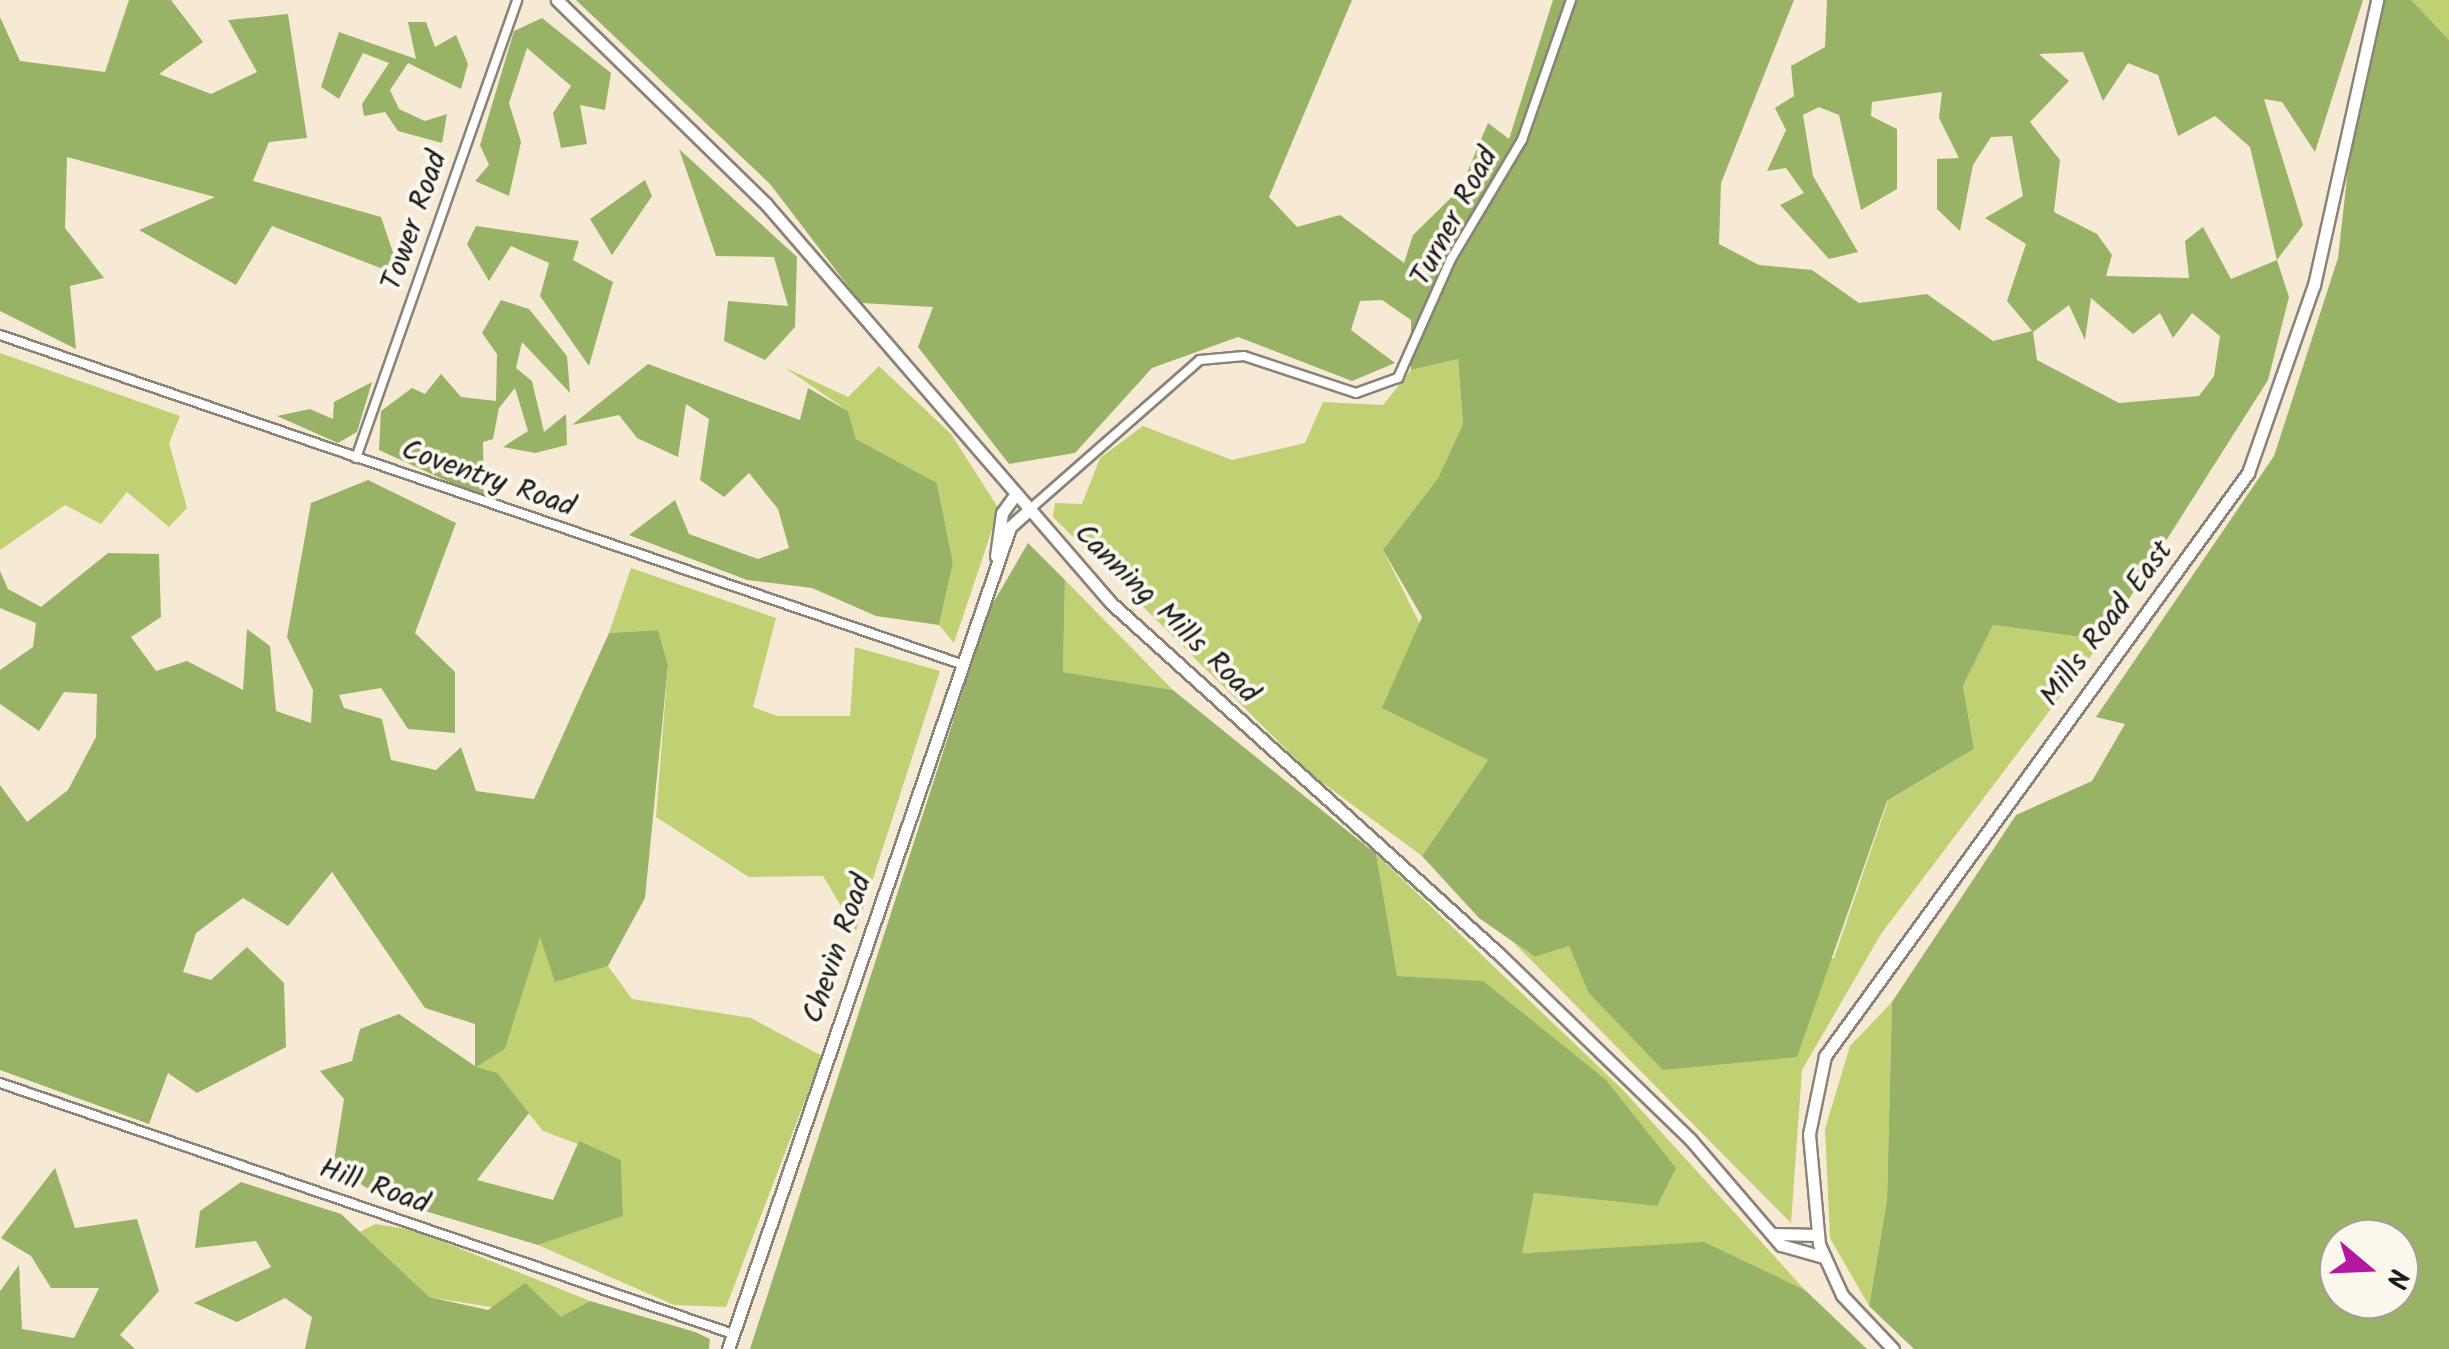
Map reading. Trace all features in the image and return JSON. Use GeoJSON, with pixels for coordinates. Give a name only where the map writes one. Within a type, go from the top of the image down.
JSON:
{"type":"FeatureCollection","features":[{"type":"Feature","properties":{"kind":"main road","name":"Canning Mills Road"},"geometry":{"type":"LineString","coordinates":[[557,0],[766,204],[1110,603],[1621,1072],[1772,1234],[1790,1250],[1823,1256]]}},
{"type":"Feature","properties":{"kind":"main road","name":"Mills Road East"},"geometry":{"type":"LineString","coordinates":[[1818,1235],[1810,1114],[1842,1022],[2254,461],[2320,263],[2377,0]]}},
{"type":"Feature","properties":{"kind":"main road","name":"Chevin Road"},"geometry":{"type":"LineString","coordinates":[[996,566],[998,527],[1016,494]]}},
{"type":"Feature","properties":{"kind":"main road","name":"Chevin Road"},"geometry":{"type":"LineString","coordinates":[[728,1349],[1010,526],[1029,510]]}},
{"type":"Feature","properties":{"kind":"main road"},"geometry":{"type":"LineString","coordinates":[[1772,1234],[1818,1235],[1823,1256],[1842,1295],[1893,1349]]}},
{"type":"Feature","properties":{"kind":"street","name":"Tower Road"},"geometry":{"type":"LineString","coordinates":[[356,458],[516,0]]}},
{"type":"Feature","properties":{"kind":"street","name":"Turner Road"},"geometry":{"type":"LineString","coordinates":[[1029,510],[1200,360],[1244,356],[1356,393],[1397,380],[1451,259],[1522,140],[1571,0]]}},
{"type":"Feature","properties":{"kind":"street","name":"Coventry Road"},"geometry":{"type":"LineString","coordinates":[[0,335],[961,664]]}},
{"type":"Feature","properties":{"kind":"street","name":"Hill Road"},"geometry":{"type":"LineString","coordinates":[[0,1083],[733,1334]]}},
{"type":"Feature","properties":{"kind":"green space"},"geometry":{"type":"Polygon","coordinates":[[[129,0],[171,0],[203,42],[159,74],[211,94],[257,72],[228,20],[288,14],[307,138],[269,142],[253,181],[381,217],[401,276],[272,226],[236,285],[139,230],[215,197],[67,157],[65,228],[104,278],[70,286],[76,349],[0,311],[0,17],[20,61],[105,72],[129,0]]]}},
{"type":"Feature","properties":{"kind":"green space"},"geometry":{"type":"Polygon","coordinates":[[[576,0],[1352,0],[1269,197],[1297,227],[1340,215],[1404,263],[1413,235],[1460,189],[1488,123],[1509,139],[1553,0],[1794,0],[1721,183],[1719,244],[1759,265],[1812,270],[1859,303],[1927,294],[1993,341],[2032,331],[2007,301],[2026,244],[1985,218],[2023,196],[2012,136],[1991,137],[1973,165],[1960,231],[1937,209],[1937,159],[1959,158],[1939,118],[1942,92],[1872,102],[1871,116],[1897,129],[1897,189],[1861,210],[1839,115],[1819,107],[1803,115],[1813,176],[1858,252],[1829,259],[1780,205],[1804,193],[1786,168],[1767,171],[1786,130],[1775,108],[1794,96],[1791,66],[1825,47],[1827,0],[2363,0],[2315,152],[2282,102],[2264,99],[2303,225],[2277,260],[2289,297],[2268,380],[2103,640],[1993,625],[1963,686],[1974,749],[1887,801],[1797,1057],[1663,1070],[1588,992],[1569,946],[1535,957],[1479,918],[1422,856],[1488,760],[1382,708],[1422,617],[1383,550],[1438,478],[1463,424],[1458,359],[1411,370],[1411,320],[1382,300],[1360,301],[1351,330],[1395,363],[1352,381],[1238,337],[1152,368],[1075,453],[1009,464],[918,347],[933,307],[861,303],[770,184],[576,0]],[[2083,52],[2039,54],[2069,81],[2030,122],[2060,160],[2054,212],[2097,234],[2112,255],[2106,276],[2189,278],[2185,241],[2203,227],[2231,279],[2277,260],[2250,147],[2215,116],[2178,136],[2158,75],[2128,63],[2103,101],[2083,52]],[[2091,298],[2085,340],[2069,305],[2033,332],[2037,360],[2119,403],[2199,396],[2214,376],[2220,336],[2192,313],[2173,338],[2160,313],[2133,334],[2091,298]]]}},
{"type":"Feature","properties":{"kind":"green space"},"geometry":{"type":"Polygon","coordinates":[[[2385,0],[2411,0],[2449,40],[2449,1349],[1914,1349],[1869,1306],[1887,1200],[1892,1002],[2016,815],[2092,781],[2125,724],[2096,717],[2274,456],[2338,258],[2351,142],[2385,0]]]}},
{"type":"Feature","properties":{"kind":"green space"},"geometry":{"type":"Polygon","coordinates":[[[2411,0],[2449,0],[2449,40],[2415,11],[2411,0]]]}},
{"type":"Feature","properties":{"kind":"green space"},"geometry":{"type":"Polygon","coordinates":[[[542,18],[611,73],[605,110],[580,105],[587,144],[561,148],[553,113],[571,86],[527,48],[509,103],[521,142],[509,196],[475,181],[489,165],[480,145],[514,31],[542,18]]]}},
{"type":"Feature","properties":{"kind":"green space"},"geometry":{"type":"Polygon","coordinates":[[[408,22],[426,22],[435,47],[456,35],[468,64],[461,89],[408,63],[390,90],[399,109],[425,121],[447,114],[442,143],[398,131],[385,112],[364,116],[362,104],[389,63],[363,53],[339,99],[321,87],[339,32],[416,59],[408,22]]]}},
{"type":"Feature","properties":{"kind":"green space"},"geometry":{"type":"Polygon","coordinates":[[[679,149],[797,257],[795,327],[765,360],[724,341],[728,301],[788,306],[774,257],[716,256],[679,149]]]}},
{"type":"Feature","properties":{"kind":"green space"},"geometry":{"type":"Polygon","coordinates":[[[645,180],[652,196],[612,255],[590,219],[645,180]]]}},
{"type":"Feature","properties":{"kind":"green space"},"geometry":{"type":"Polygon","coordinates":[[[476,226],[579,241],[573,260],[613,282],[589,366],[540,296],[549,263],[511,246],[489,281],[467,244],[476,226]]]}},
{"type":"Feature","properties":{"kind":"green space"},"geometry":{"type":"Polygon","coordinates":[[[501,300],[529,309],[567,356],[570,393],[522,342],[516,368],[532,381],[544,432],[566,414],[567,445],[535,453],[503,447],[528,431],[515,388],[499,408],[493,439],[483,442],[484,498],[379,450],[381,411],[412,388],[425,394],[441,374],[461,397],[496,401],[497,354],[482,333],[501,300]]]}},
{"type":"Feature","properties":{"kind":"green space"},"geometry":{"type":"Polygon","coordinates":[[[0,353],[180,416],[169,443],[187,508],[169,527],[127,492],[101,524],[65,505],[0,550],[0,353]]]}},
{"type":"Feature","properties":{"kind":"green space"},"geometry":{"type":"Polygon","coordinates":[[[1458,359],[1463,424],[1438,478],[1383,550],[1488,760],[1422,856],[1312,775],[1053,517],[1055,503],[1082,504],[1100,458],[1143,426],[1232,460],[1305,443],[1323,402],[1383,405],[1411,370],[1458,359]]]}},
{"type":"Feature","properties":{"kind":"green space"},"geometry":{"type":"Polygon","coordinates":[[[648,364],[800,420],[808,388],[848,411],[856,439],[937,483],[953,563],[939,625],[876,616],[812,588],[747,580],[629,535],[675,500],[689,534],[758,559],[789,548],[778,509],[749,473],[724,497],[700,480],[709,419],[686,404],[678,457],[637,438],[619,415],[572,425],[648,364]]]}},
{"type":"Feature","properties":{"kind":"green space"},"geometry":{"type":"Polygon","coordinates":[[[879,366],[951,434],[999,509],[954,643],[939,625],[953,563],[937,483],[856,439],[848,411],[784,367],[848,397],[879,366]]]}},
{"type":"Feature","properties":{"kind":"green space"},"geometry":{"type":"Polygon","coordinates":[[[372,382],[357,432],[338,443],[277,416],[310,409],[333,419],[334,402],[372,382]]]}},
{"type":"Feature","properties":{"kind":"green space"},"geometry":{"type":"Polygon","coordinates":[[[368,480],[456,523],[415,633],[455,672],[455,733],[408,729],[381,688],[339,695],[344,708],[382,719],[391,760],[436,770],[461,747],[476,791],[534,799],[609,633],[658,630],[668,665],[645,898],[608,966],[555,982],[540,937],[505,1049],[476,1067],[497,1073],[529,1113],[477,1180],[553,1200],[579,1141],[621,1160],[623,1216],[538,1245],[385,1199],[333,1167],[344,1099],[320,1071],[352,1061],[360,1029],[399,1014],[475,1066],[475,1024],[425,1008],[332,872],[288,926],[243,898],[196,933],[183,972],[211,980],[247,947],[284,983],[286,1047],[197,1093],[168,1073],[149,1124],[0,1070],[0,785],[27,822],[68,790],[96,737],[97,694],[64,692],[39,731],[0,704],[0,670],[33,647],[36,623],[0,608],[0,571],[8,589],[41,607],[108,553],[159,554],[161,617],[131,637],[156,671],[187,661],[243,690],[247,629],[270,646],[276,711],[311,723],[313,690],[287,637],[311,503],[368,480]]]}},
{"type":"Feature","properties":{"kind":"green space"},"geometry":{"type":"Polygon","coordinates":[[[1028,543],[1065,580],[1063,672],[1173,690],[1376,854],[1397,976],[1483,981],[1606,1080],[1676,1168],[1657,1206],[1534,1193],[1522,1253],[1704,1242],[1805,1290],[1867,1349],[750,1349],[989,610],[1028,543]]]}},
{"type":"Feature","properties":{"kind":"green space"},"geometry":{"type":"Polygon","coordinates":[[[631,568],[776,618],[753,707],[777,716],[850,716],[855,647],[940,671],[856,931],[823,876],[749,877],[656,817],[668,665],[658,630],[609,633],[631,568]]]}},
{"type":"Feature","properties":{"kind":"green space"},"geometry":{"type":"Polygon","coordinates":[[[1065,580],[1173,690],[1063,672],[1065,580]]]}},
{"type":"Feature","properties":{"kind":"green space"},"geometry":{"type":"Polygon","coordinates":[[[1993,625],[2103,640],[1881,934],[1802,1070],[1791,1223],[1513,942],[1535,957],[1569,946],[1588,992],[1834,958],[1888,801],[1974,749],[1963,686],[1993,625]]]}},
{"type":"Feature","properties":{"kind":"green space"},"geometry":{"type":"Polygon","coordinates":[[[1376,854],[1622,1089],[1805,1290],[1704,1243],[1521,1253],[1534,1193],[1657,1206],[1483,982],[1396,976],[1376,854]]]}},
{"type":"Feature","properties":{"kind":"green space"},"geometry":{"type":"Polygon","coordinates":[[[540,935],[556,981],[608,966],[632,999],[751,1018],[822,1056],[726,1307],[674,1305],[538,1245],[623,1216],[621,1160],[543,1131],[497,1074],[475,1067],[505,1049],[540,935]]]}},
{"type":"Feature","properties":{"kind":"green space"},"geometry":{"type":"Polygon","coordinates":[[[1892,1002],[1887,1200],[1869,1306],[1830,1238],[1825,1129],[1850,1046],[1892,1002]]]}},
{"type":"Feature","properties":{"kind":"green space"},"geometry":{"type":"Polygon","coordinates":[[[55,1168],[75,1228],[137,1219],[159,1291],[120,1335],[135,1349],[0,1349],[0,1291],[19,1265],[22,1329],[74,1338],[99,1288],[51,1288],[31,1256],[1,1238],[55,1168]]]}},
{"type":"Feature","properties":{"kind":"green space"},"geometry":{"type":"Polygon","coordinates":[[[241,1182],[341,1214],[429,1297],[488,1310],[525,1283],[561,1317],[590,1301],[695,1332],[710,1339],[709,1349],[305,1349],[312,1317],[285,1298],[237,1322],[194,1303],[271,1267],[256,1241],[195,1248],[200,1211],[241,1182]]]}},
{"type":"Feature","properties":{"kind":"green space"},"geometry":{"type":"Polygon","coordinates":[[[375,1224],[414,1230],[590,1301],[561,1318],[428,1297],[360,1232],[375,1224]]]}}]}
